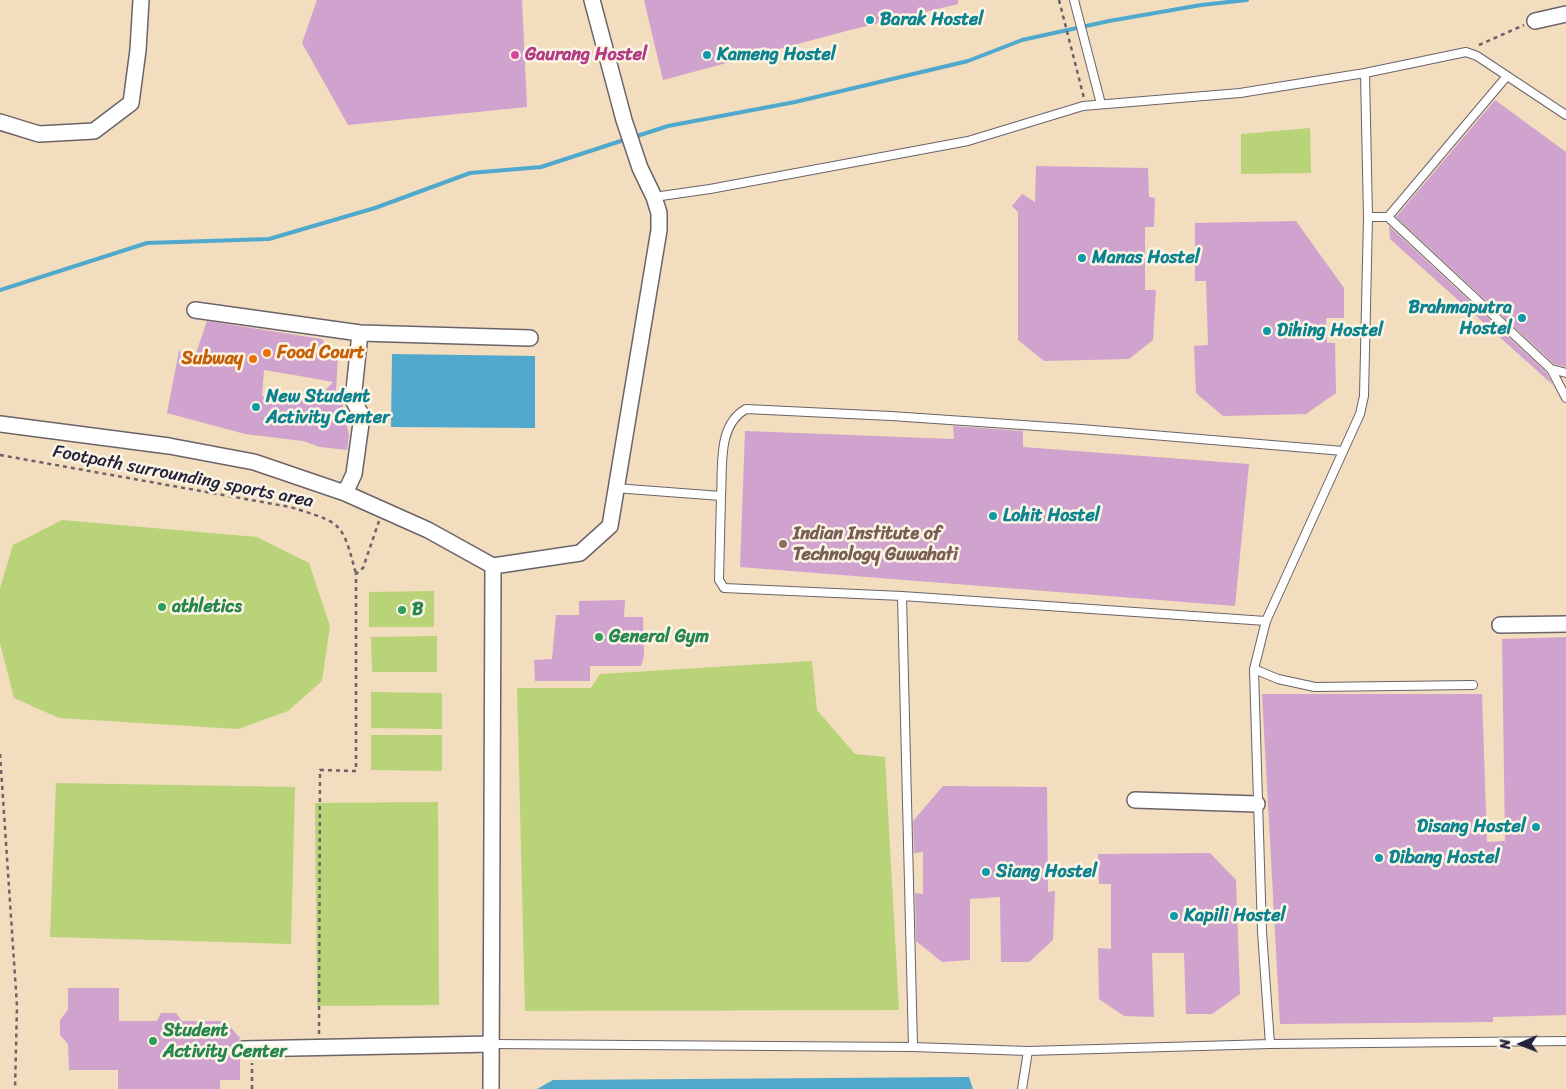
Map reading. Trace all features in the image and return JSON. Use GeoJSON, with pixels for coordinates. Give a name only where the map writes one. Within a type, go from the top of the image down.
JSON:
{"type":"FeatureCollection","features":[{"type":"Feature","properties":{"kind":"street"},"geometry":{"type":"LineString","coordinates":[[0,122],[39,134],[94,132],[131,103],[138,50],[141,0]]}},
{"type":"Feature","properties":{"kind":"street"},"geometry":{"type":"LineString","coordinates":[[0,424],[169,446],[254,462],[345,493],[428,530],[493,566],[580,552],[610,526],[615,488],[642,345],[659,230],[658,213],[654,197],[640,168],[624,120],[592,0]]}},
{"type":"Feature","properties":{"kind":"street"},"geometry":{"type":"LineString","coordinates":[[1535,21],[1566,14]]}},
{"type":"Feature","properties":{"kind":"street"},"geometry":{"type":"LineString","coordinates":[[195,310],[360,333],[530,338]]}},
{"type":"Feature","properties":{"kind":"street"},"geometry":{"type":"LineString","coordinates":[[345,493],[354,474],[362,416],[354,400],[360,333]]}},
{"type":"Feature","properties":{"kind":"street"},"geometry":{"type":"LineString","coordinates":[[491,1089],[493,566]]}},
{"type":"Feature","properties":{"kind":"street"},"geometry":{"type":"LineString","coordinates":[[1500,625],[1566,624]]}},
{"type":"Feature","properties":{"kind":"street"},"geometry":{"type":"LineString","coordinates":[[1135,800],[1257,804]]}},
{"type":"Feature","properties":{"kind":"street"},"geometry":{"type":"LineString","coordinates":[[248,1049],[492,1044]]}},
{"type":"Feature","properties":{"kind":"lane"},"geometry":{"type":"LineString","coordinates":[[1075,4],[1101,104]]}},
{"type":"Feature","properties":{"kind":"lane"},"geometry":{"type":"LineString","coordinates":[[654,197],[710,189],[968,141],[1083,106],[1240,93],[1365,73],[1466,52],[1477,56],[1566,115]]}},
{"type":"Feature","properties":{"kind":"lane"},"geometry":{"type":"LineString","coordinates":[[1270,1044],[1262,932],[1254,668],[1266,621],[1360,414],[1366,383],[1368,217],[1365,73]]}},
{"type":"Feature","properties":{"kind":"lane"},"geometry":{"type":"LineString","coordinates":[[1388,217],[1507,76]]}},
{"type":"Feature","properties":{"kind":"lane"},"geometry":{"type":"LineString","coordinates":[[1368,217],[1388,217],[1551,368],[1566,398]]}},
{"type":"Feature","properties":{"kind":"lane"},"geometry":{"type":"LineString","coordinates":[[1551,368],[1566,373]]}},
{"type":"Feature","properties":{"kind":"lane"},"geometry":{"type":"LineString","coordinates":[[1266,621],[902,596],[724,588],[719,580],[725,434],[736,415],[746,409],[891,416],[1343,451]]}},
{"type":"Feature","properties":{"kind":"lane"},"geometry":{"type":"LineString","coordinates":[[615,488],[721,496]]}},
{"type":"Feature","properties":{"kind":"lane"},"geometry":{"type":"LineString","coordinates":[[902,596],[913,1047]]}},
{"type":"Feature","properties":{"kind":"lane"},"geometry":{"type":"LineString","coordinates":[[1254,668],[1278,679],[1315,686],[1472,685]]}},
{"type":"Feature","properties":{"kind":"lane"},"geometry":{"type":"LineString","coordinates":[[492,1044],[913,1047],[1028,1051],[1270,1044],[1566,1041]]}},
{"type":"Feature","properties":{"kind":"lane"},"geometry":{"type":"LineString","coordinates":[[1022,1089],[1028,1051]]}},
{"type":"Feature","properties":{"kind":"path"},"geometry":{"type":"LineString","coordinates":[[1059,0],[1084,96],[1083,106]]}},
{"type":"Feature","properties":{"kind":"path"},"geometry":{"type":"LineString","coordinates":[[1466,52],[1535,21]]}},
{"type":"Feature","properties":{"kind":"path","name":"Footpath surrounding sports area"},"geometry":{"type":"LineString","coordinates":[[0,455],[290,507],[331,520],[346,537],[356,574],[356,770],[320,770],[319,1048]]}},
{"type":"Feature","properties":{"kind":"path"},"geometry":{"type":"LineString","coordinates":[[356,574],[363,568],[383,510]]}},
{"type":"Feature","properties":{"kind":"path"},"geometry":{"type":"LineString","coordinates":[[0,754],[17,1006],[15,1089]]}},
{"type":"Feature","properties":{"kind":"path"},"geometry":{"type":"LineString","coordinates":[[248,1049],[252,1089]]}},
{"type":"Feature","properties":{"kind":"green space"},"geometry":{"type":"Polygon","coordinates":[[[1310,128],[1311,173],[1241,174],[1241,134],[1310,128]]]}},
{"type":"Feature","properties":{"kind":"green space","name":"athletics"},"geometry":{"type":"Polygon","coordinates":[[[62,520],[257,537],[309,563],[330,626],[322,681],[288,711],[238,729],[59,718],[14,698],[0,643],[0,588],[13,545],[62,520]]]}},
{"type":"Feature","properties":{"kind":"green space","name":"B"},"geometry":{"type":"Polygon","coordinates":[[[434,591],[434,627],[369,627],[369,592],[434,591]]]}},
{"type":"Feature","properties":{"kind":"green space"},"geometry":{"type":"Polygon","coordinates":[[[437,636],[437,672],[372,672],[371,637],[437,636]]]}},
{"type":"Feature","properties":{"kind":"green space"},"geometry":{"type":"Polygon","coordinates":[[[812,661],[817,710],[855,754],[885,757],[899,1010],[525,1011],[517,688],[591,688],[600,674],[812,661]]]}},
{"type":"Feature","properties":{"kind":"green space"},"geometry":{"type":"Polygon","coordinates":[[[371,692],[442,693],[442,729],[371,728],[371,692]]]}},
{"type":"Feature","properties":{"kind":"green space"},"geometry":{"type":"Polygon","coordinates":[[[371,735],[442,735],[442,771],[371,770],[371,735]]]}},
{"type":"Feature","properties":{"kind":"green space"},"geometry":{"type":"Polygon","coordinates":[[[56,783],[295,787],[291,944],[50,937],[56,783]]]}},
{"type":"Feature","properties":{"kind":"green space"},"geometry":{"type":"Polygon","coordinates":[[[438,802],[439,1005],[317,1006],[315,803],[438,802]]]}},
{"type":"Feature","properties":{"kind":"water"},"geometry":{"type":"Polygon","coordinates":[[[392,354],[535,356],[535,428],[391,427],[392,354]]]}},
{"type":"Feature","properties":{"kind":"water"},"geometry":{"type":"Polygon","coordinates":[[[969,1077],[973,1089],[537,1089],[553,1080],[969,1077]]]}},
{"type":"Feature","properties":{"kind":"building","name":"Gaurang Hostel"},"geometry":{"type":"Polygon","coordinates":[[[317,0],[522,0],[527,107],[348,125],[302,43],[317,0]]]}},
{"type":"Feature","properties":{"kind":"building","name":"Kameng Hostel"},"geometry":{"type":"Polygon","coordinates":[[[644,0],[958,0],[958,4],[850,30],[663,80],[644,0]]]}},
{"type":"Feature","properties":{"kind":"building","name":"Brahmaputra Hostel"},"geometry":{"type":"Polygon","coordinates":[[[1495,100],[1566,152],[1566,367],[1554,364],[1396,217],[1495,100]]]}},
{"type":"Feature","properties":{"kind":"building","name":"Manas Hostel"},"geometry":{"type":"Polygon","coordinates":[[[1036,166],[1148,168],[1149,197],[1155,198],[1154,227],[1145,227],[1145,290],[1156,290],[1153,340],[1129,359],[1044,361],[1018,340],[1018,212],[1012,206],[1022,194],[1035,202],[1036,166]]]}},
{"type":"Feature","properties":{"kind":"building","name":"Dihing Hostel"},"geometry":{"type":"Polygon","coordinates":[[[1296,221],[1344,288],[1344,318],[1326,318],[1327,343],[1335,343],[1336,393],[1306,414],[1223,416],[1196,393],[1194,346],[1208,345],[1206,281],[1195,281],[1195,223],[1296,221]]]}},
{"type":"Feature","properties":{"kind":"building"},"geometry":{"type":"Polygon","coordinates":[[[1389,226],[1546,372],[1553,385],[1390,239],[1389,226]]]}},
{"type":"Feature","properties":{"kind":"building","name":"New Student Activity Center"},"geometry":{"type":"Polygon","coordinates":[[[207,321],[322,339],[328,349],[338,356],[336,391],[340,392],[349,435],[347,450],[320,447],[303,441],[245,434],[167,413],[179,351],[195,356],[207,321]],[[264,370],[262,396],[315,401],[333,382],[264,370]]]}},
{"type":"Feature","properties":{"kind":"building","name":"Lohit Hostel"},"geometry":{"type":"Polygon","coordinates":[[[953,426],[1023,431],[1023,447],[1249,464],[1235,606],[740,567],[745,431],[954,439],[953,426]]]}},
{"type":"Feature","properties":{"kind":"building","name":"General Gym"},"geometry":{"type":"Polygon","coordinates":[[[625,600],[624,617],[643,617],[644,656],[641,666],[590,666],[590,681],[535,681],[534,660],[552,659],[556,615],[579,615],[579,601],[625,600]]]}},
{"type":"Feature","properties":{"kind":"building","name":"Dibang Hostel"},"geometry":{"type":"Polygon","coordinates":[[[1566,637],[1566,1015],[1493,1017],[1493,1022],[1280,1024],[1262,694],[1482,694],[1487,842],[1505,841],[1502,639],[1566,637]]]}},
{"type":"Feature","properties":{"kind":"building","name":"Siang Hostel"},"geometry":{"type":"Polygon","coordinates":[[[943,786],[1047,787],[1048,892],[1055,891],[1053,940],[1029,962],[1001,962],[1000,897],[970,899],[970,960],[942,962],[916,941],[915,893],[923,894],[923,852],[914,853],[913,821],[943,786]]]}},
{"type":"Feature","properties":{"kind":"building","name":"Kapili Hostel"},"geometry":{"type":"Polygon","coordinates":[[[1210,853],[1236,880],[1240,994],[1212,1014],[1186,1014],[1184,953],[1152,953],[1154,1017],[1124,1016],[1099,999],[1098,948],[1111,949],[1111,884],[1099,884],[1098,854],[1210,853]]]}},
{"type":"Feature","properties":{"kind":"building","name":"Student Activity Center"},"geometry":{"type":"Polygon","coordinates":[[[68,988],[119,988],[119,1021],[157,1021],[161,1013],[176,1013],[182,1021],[225,1021],[240,1038],[234,1049],[235,1054],[240,1058],[240,1080],[220,1080],[220,1089],[118,1089],[118,1070],[69,1070],[68,1044],[60,1035],[60,1020],[68,1010],[68,988]]]}},
{"type":"Feature","properties":{"kind":"waterway"},"geometry":{"type":"LineString","coordinates":[[634,137],[668,126],[795,102],[968,61],[1022,40],[1109,21],[1201,5],[1247,0]]}},
{"type":"Feature","properties":{"kind":"waterway"},"geometry":{"type":"LineString","coordinates":[[0,290],[147,243],[269,239],[375,208],[470,173],[541,167],[627,139]]}},
{"type":"Feature","properties":{"kind":"place","name":"Barak Hostel"},"geometry":{"type":"Point","coordinates":[870,20]}},
{"type":"Feature","properties":{"kind":"place","name":"Gaurang Hostel"},"geometry":{"type":"Point","coordinates":[515,55]}},
{"type":"Feature","properties":{"kind":"place","name":"Kameng Hostel"},"geometry":{"type":"Point","coordinates":[707,55]}},
{"type":"Feature","properties":{"kind":"place","name":"Manas Hostel"},"geometry":{"type":"Point","coordinates":[1082,258]}},
{"type":"Feature","properties":{"kind":"place","name":"Brahmaputra Hostel"},"geometry":{"type":"Point","coordinates":[1522,318]}},
{"type":"Feature","properties":{"kind":"place","name":"Dihing Hostel"},"geometry":{"type":"Point","coordinates":[1267,331]}},
{"type":"Feature","properties":{"kind":"place","name":"Food Court"},"geometry":{"type":"Point","coordinates":[267,353]}},
{"type":"Feature","properties":{"kind":"place","name":"Subway"},"geometry":{"type":"Point","coordinates":[253,359]}},
{"type":"Feature","properties":{"kind":"place","name":"New Student Activity Center"},"geometry":{"type":"Point","coordinates":[256,407]}},
{"type":"Feature","properties":{"kind":"place","name":"Lohit Hostel"},"geometry":{"type":"Point","coordinates":[993,516]}},
{"type":"Feature","properties":{"kind":"place","name":"Indian Institute of Technology Guwahati"},"geometry":{"type":"Point","coordinates":[783,544]}},
{"type":"Feature","properties":{"kind":"place","name":"athletics"},"geometry":{"type":"Point","coordinates":[162,607]}},
{"type":"Feature","properties":{"kind":"place","name":"B"},"geometry":{"type":"Point","coordinates":[402,610]}},
{"type":"Feature","properties":{"kind":"place","name":"General Gym"},"geometry":{"type":"Point","coordinates":[599,637]}},
{"type":"Feature","properties":{"kind":"place","name":"Disang Hostel"},"geometry":{"type":"Point","coordinates":[1536,827]}},
{"type":"Feature","properties":{"kind":"place","name":"Dibang Hostel"},"geometry":{"type":"Point","coordinates":[1379,858]}},
{"type":"Feature","properties":{"kind":"place","name":"Siang Hostel"},"geometry":{"type":"Point","coordinates":[986,872]}},
{"type":"Feature","properties":{"kind":"place","name":"Kapili Hostel"},"geometry":{"type":"Point","coordinates":[1174,916]}},
{"type":"Feature","properties":{"kind":"place","name":"Student Activity Center"},"geometry":{"type":"Point","coordinates":[153,1041]}}]}
